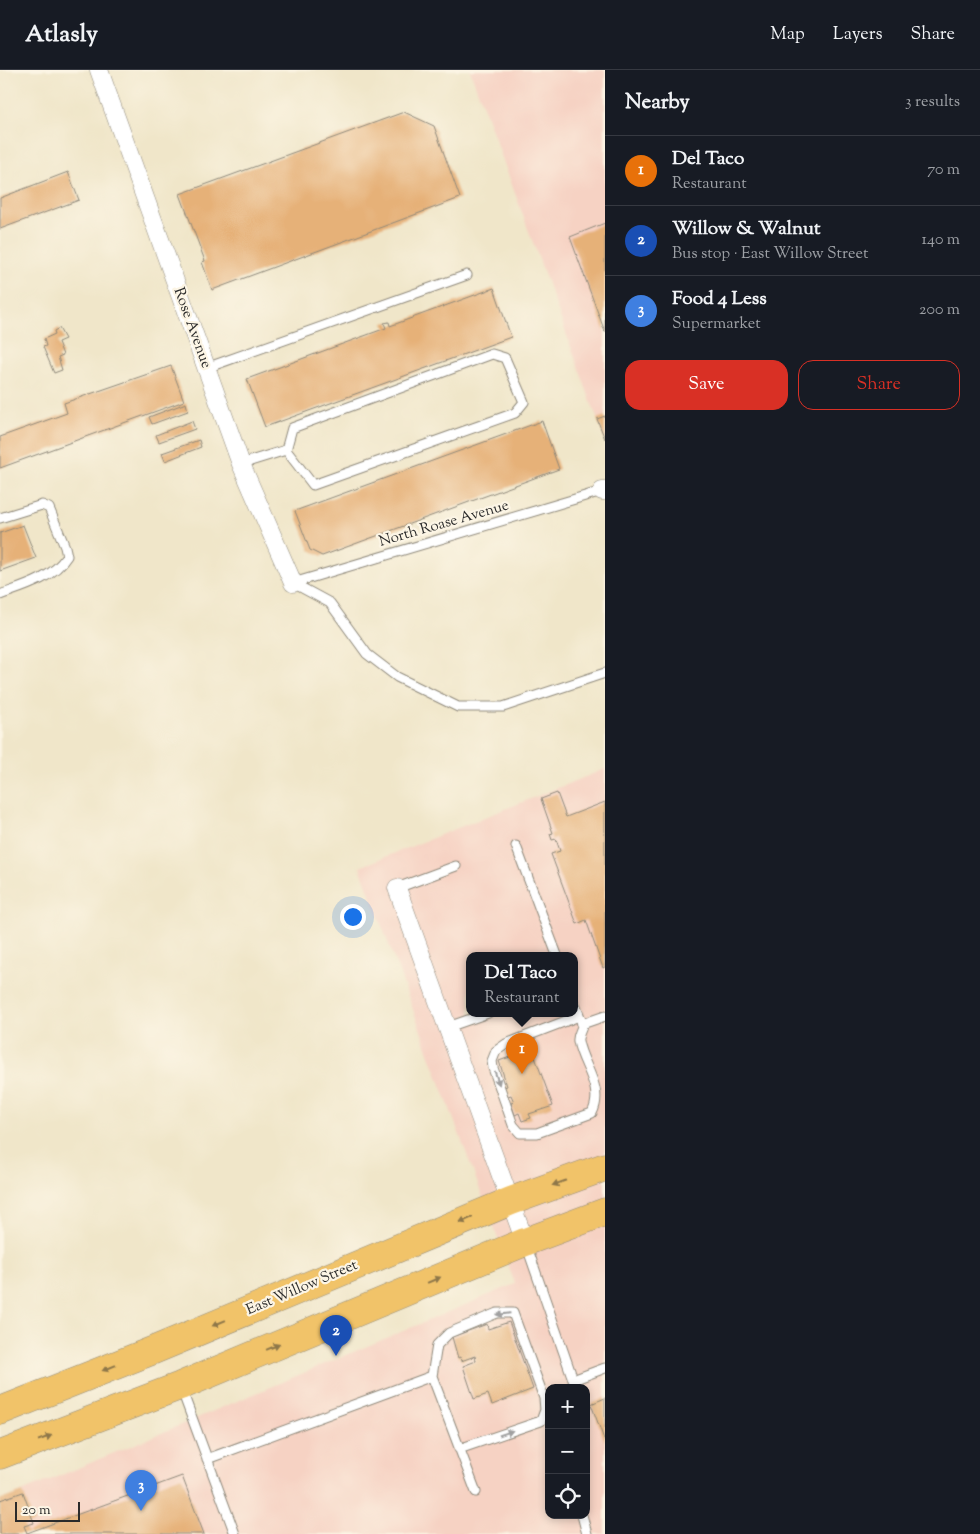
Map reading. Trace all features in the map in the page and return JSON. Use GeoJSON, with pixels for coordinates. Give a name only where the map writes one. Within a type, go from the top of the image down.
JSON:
{"type":"FeatureCollection","features":[{"type":"Feature","properties":{"kind":"main road","name":"East Willow Street"},"geometry":{"type":"LineString","coordinates":[[0,1411],[163,1346],[511,1201],[605,1166]]}},
{"type":"Feature","properties":{"kind":"main road"},"geometry":{"type":"LineString","coordinates":[[0,1455],[180,1386],[525,1242],[605,1212]]}},
{"type":"Feature","properties":{"kind":"street","name":"Rose Avenue"},"geometry":{"type":"LineString","coordinates":[[99,70],[241,464],[292,583]]}},
{"type":"Feature","properties":{"kind":"street"},"geometry":{"type":"LineString","coordinates":[[397,888],[525,1242]]}},
{"type":"Feature","properties":{"kind":"lane"},"geometry":{"type":"LineString","coordinates":[[206,368],[467,275]]}},
{"type":"Feature","properties":{"kind":"lane"},"geometry":{"type":"LineString","coordinates":[[492,354],[505,358],[524,402],[515,413],[313,485],[286,450],[292,428],[492,354]]}},
{"type":"Feature","properties":{"kind":"lane"},"geometry":{"type":"LineString","coordinates":[[241,464],[286,450]]}},
{"type":"Feature","properties":{"kind":"lane","name":"North Roase Avenue"},"geometry":{"type":"LineString","coordinates":[[292,583],[604,493]]}},
{"type":"Feature","properties":{"kind":"lane"},"geometry":{"type":"LineString","coordinates":[[0,518],[42,505],[49,508],[67,556],[59,567],[40,580],[0,595]]}},
{"type":"Feature","properties":{"kind":"lane"},"geometry":{"type":"LineString","coordinates":[[292,583],[330,603],[367,654],[397,677],[458,707],[503,706],[605,673]]}},
{"type":"Feature","properties":{"kind":"lane"},"geometry":{"type":"LineString","coordinates":[[516,846],[555,952]]}},
{"type":"Feature","properties":{"kind":"lane"},"geometry":{"type":"LineString","coordinates":[[397,888],[456,866]]}},
{"type":"Feature","properties":{"kind":"lane"},"geometry":{"type":"LineString","coordinates":[[578,1013],[581,1020],[578,1040],[592,1077],[597,1103],[592,1112],[537,1133],[520,1133],[513,1125],[492,1062],[496,1051],[506,1044],[581,1020],[605,1016]]}},
{"type":"Feature","properties":{"kind":"lane"},"geometry":{"type":"LineString","coordinates":[[448,1027],[477,1017]]}},
{"type":"Feature","properties":{"kind":"lane"},"geometry":{"type":"LineString","coordinates":[[525,1242],[575,1384],[605,1368]]}},
{"type":"Feature","properties":{"kind":"lane"},"geometry":{"type":"LineString","coordinates":[[460,1449],[541,1421],[545,1410],[544,1398],[513,1313],[497,1313],[449,1333],[437,1345],[432,1376],[476,1492]]}},
{"type":"Feature","properties":{"kind":"lane"},"geometry":{"type":"LineString","coordinates":[[207,1460],[432,1376]]}},
{"type":"Feature","properties":{"kind":"lane"},"geometry":{"type":"LineString","coordinates":[[180,1386],[235,1534]]}},
{"type":"Feature","properties":{"kind":"lane"},"geometry":{"type":"LineString","coordinates":[[583,1519],[586,1534]]}},
{"type":"Feature","properties":{"kind":"shaded area"},"geometry":{"type":"Polygon","coordinates":[[[470,70],[605,70],[605,440],[470,70]]]}},
{"type":"Feature","properties":{"kind":"shaded area"},"geometry":{"type":"Polygon","coordinates":[[[605,769],[605,1534],[0,1534],[0,1501],[515,1284],[360,867],[605,769]]]}},
{"type":"Feature","properties":{"kind":"building"},"geometry":{"type":"Polygon","coordinates":[[[404,112],[434,126],[460,198],[212,290],[202,262],[205,261],[180,194],[404,112]]]}},
{"type":"Feature","properties":{"kind":"building"},"geometry":{"type":"Polygon","coordinates":[[[68,172],[79,200],[0,229],[0,198],[68,172]]]}},
{"type":"Feature","properties":{"kind":"building"},"geometry":{"type":"Polygon","coordinates":[[[605,223],[605,332],[570,237],[605,223]]]}},
{"type":"Feature","properties":{"kind":"building"},"geometry":{"type":"Polygon","coordinates":[[[494,288],[511,337],[265,427],[247,379],[386,328],[384,323],[389,322],[390,326],[494,288]]]}},
{"type":"Feature","properties":{"kind":"building"},"geometry":{"type":"Polygon","coordinates":[[[59,328],[65,339],[58,342],[63,355],[58,357],[62,370],[54,373],[43,347],[46,346],[44,339],[55,334],[54,331],[59,328]]]}},
{"type":"Feature","properties":{"kind":"building"},"geometry":{"type":"Polygon","coordinates":[[[171,366],[184,401],[0,468],[0,437],[67,413],[64,403],[171,366]]]}},
{"type":"Feature","properties":{"kind":"building"},"geometry":{"type":"Polygon","coordinates":[[[186,403],[188,411],[152,424],[149,417],[186,403]]]}},
{"type":"Feature","properties":{"kind":"building"},"geometry":{"type":"Polygon","coordinates":[[[605,416],[605,439],[597,419],[605,416]]]}},
{"type":"Feature","properties":{"kind":"building"},"geometry":{"type":"Polygon","coordinates":[[[192,421],[195,429],[159,442],[156,435],[192,421]]]}},
{"type":"Feature","properties":{"kind":"building"},"geometry":{"type":"Polygon","coordinates":[[[542,421],[559,469],[322,556],[310,550],[295,511],[542,421]]]}},
{"type":"Feature","properties":{"kind":"building"},"geometry":{"type":"Polygon","coordinates":[[[199,440],[201,447],[165,461],[162,453],[199,440]]]}},
{"type":"Feature","properties":{"kind":"building"},"geometry":{"type":"Polygon","coordinates":[[[23,525],[36,558],[0,571],[0,533],[23,525]]]}},
{"type":"Feature","properties":{"kind":"building"},"geometry":{"type":"Polygon","coordinates":[[[557,793],[566,817],[605,802],[605,967],[603,968],[586,920],[577,924],[551,854],[560,851],[556,839],[552,840],[550,834],[553,833],[541,799],[557,793]]]}},
{"type":"Feature","properties":{"kind":"building"},"geometry":{"type":"Polygon","coordinates":[[[532,1049],[553,1106],[529,1114],[531,1118],[522,1121],[519,1113],[515,1115],[511,1103],[514,1102],[511,1095],[505,1097],[501,1088],[507,1086],[499,1061],[532,1049]]]}},
{"type":"Feature","properties":{"kind":"building"},"geometry":{"type":"Polygon","coordinates":[[[509,1322],[533,1389],[492,1405],[488,1394],[474,1399],[463,1366],[476,1361],[475,1356],[461,1361],[460,1357],[458,1358],[452,1337],[487,1324],[488,1329],[509,1322]]]}},
{"type":"Feature","properties":{"kind":"building"},"geometry":{"type":"Polygon","coordinates":[[[605,1398],[605,1442],[591,1404],[605,1398]]]}},
{"type":"Feature","properties":{"kind":"building"},"geometry":{"type":"Polygon","coordinates":[[[182,1476],[204,1534],[0,1534],[0,1500],[23,1492],[34,1523],[24,1526],[27,1533],[182,1476]]]}},
{"type":"Feature","properties":{"kind":"place","name":"Del Taco"},"geometry":{"type":"Point","coordinates":[522,1074]}},
{"type":"Feature","properties":{"kind":"place","name":"Willow & Walnut"},"geometry":{"type":"Point","coordinates":[336,1356]}},
{"type":"Feature","properties":{"kind":"place","name":"Food 4 Less"},"geometry":{"type":"Point","coordinates":[141,1511]}}]}
